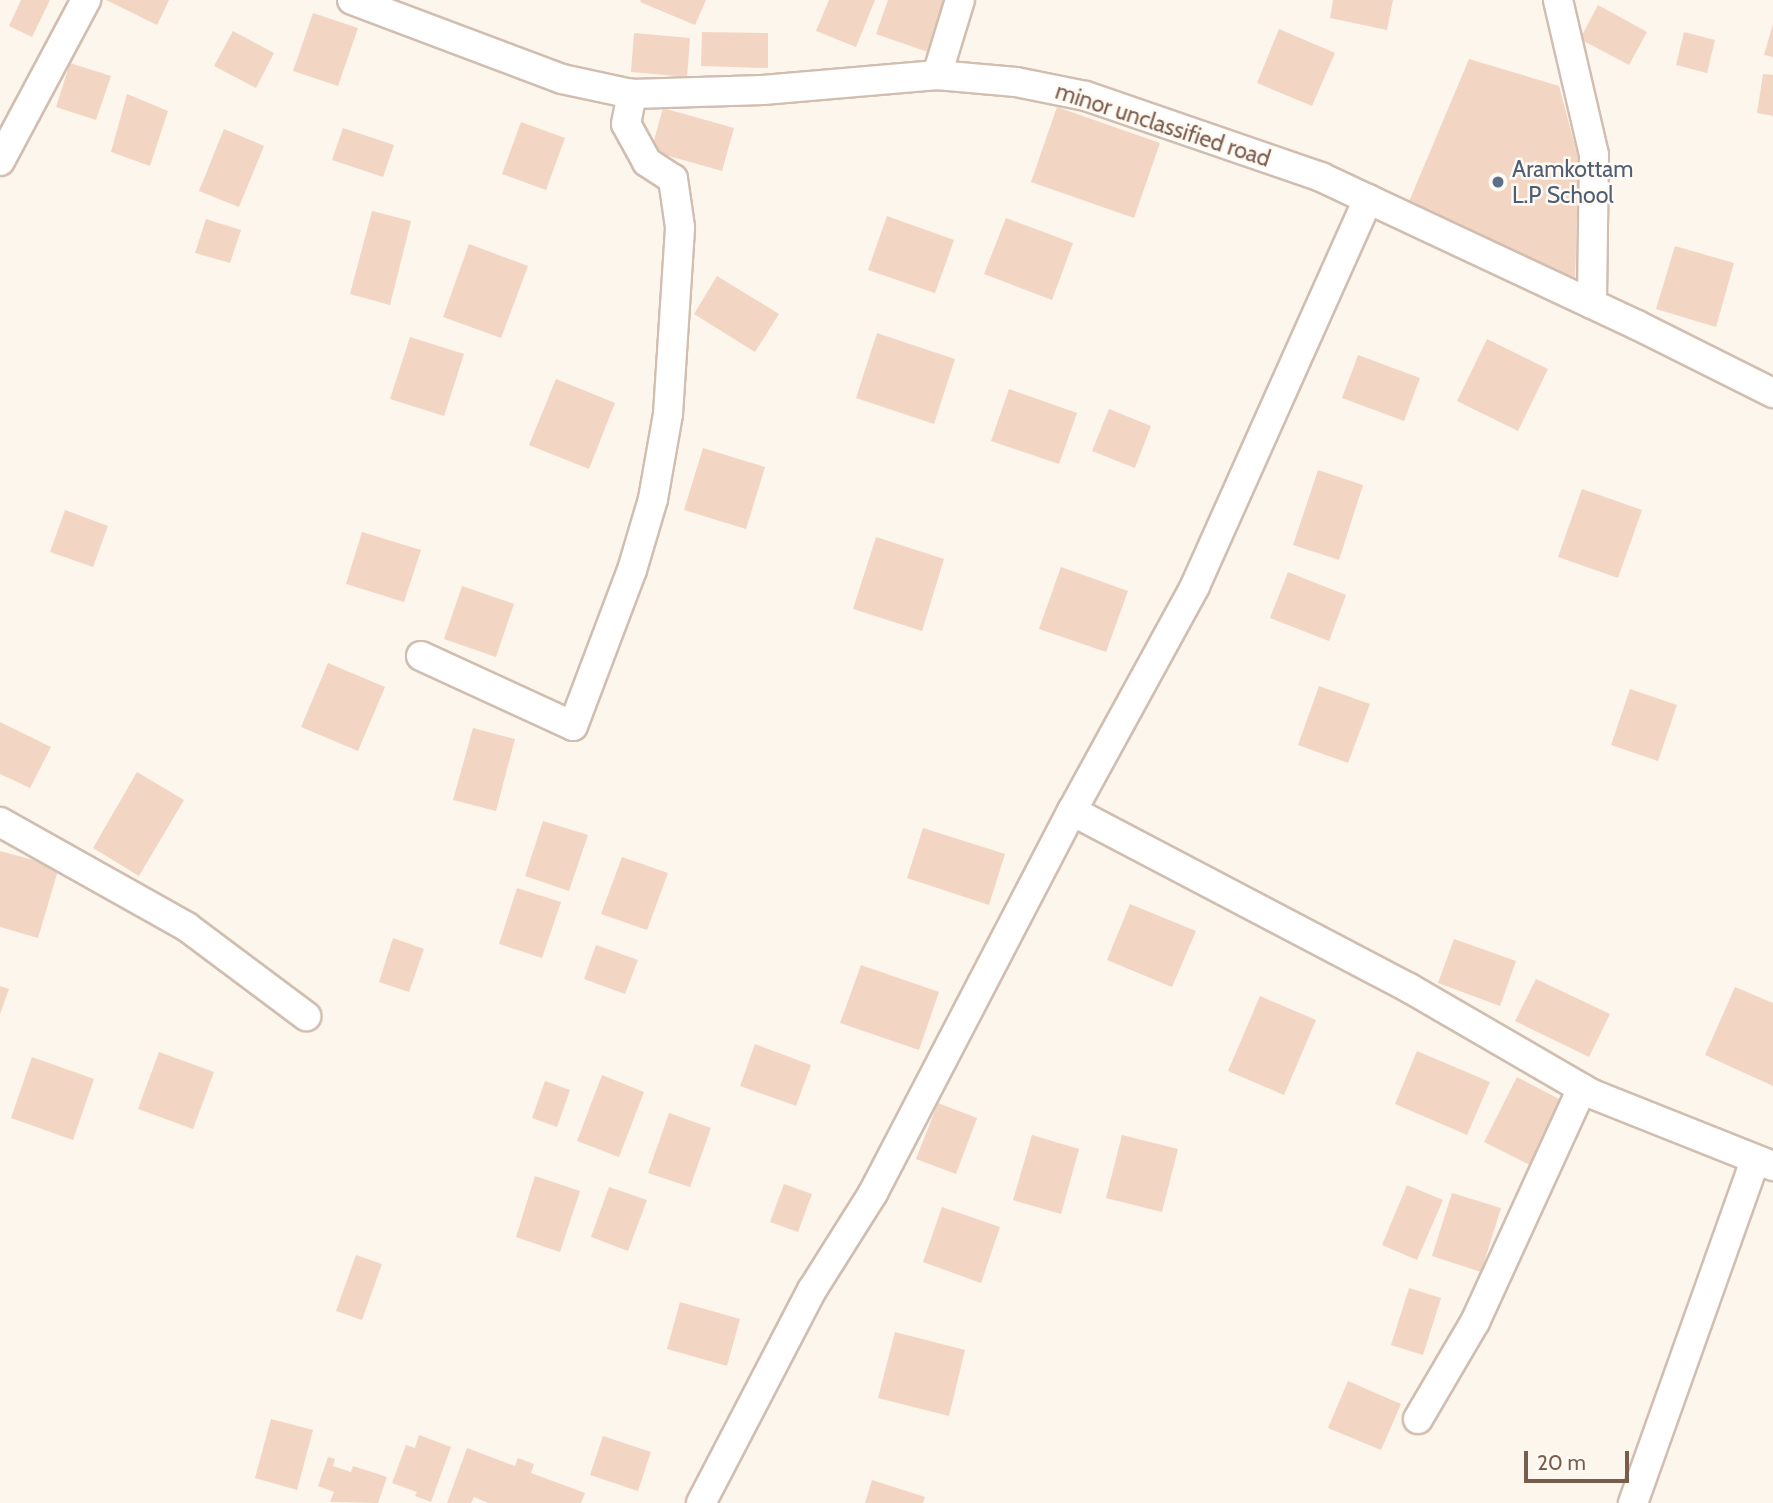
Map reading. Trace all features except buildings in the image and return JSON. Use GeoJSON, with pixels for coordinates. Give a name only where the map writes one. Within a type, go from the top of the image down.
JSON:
{"type":"FeatureCollection","features":[{"type":"Feature","properties":{"kind":"street"},"geometry":{"type":"LineString","coordinates":[[0,161],[86,0]]}},
{"type":"Feature","properties":{"kind":"street","name":"minor unclassified road"},"geometry":{"type":"LineString","coordinates":[[352,0],[562,79],[632,94],[763,90],[937,75],[1016,82],[1086,96],[1321,177],[1592,304],[1773,393]]}},
{"type":"Feature","properties":{"kind":"street"},"geometry":{"type":"LineString","coordinates":[[937,75],[960,0]]}},
{"type":"Feature","properties":{"kind":"street"},"geometry":{"type":"LineString","coordinates":[[1558,0],[1594,155],[1592,304]]}},
{"type":"Feature","properties":{"kind":"street"},"geometry":{"type":"LineString","coordinates":[[421,656],[573,726],[632,570],[653,499],[668,414],[681,227],[673,179],[647,162],[626,124],[632,94]]}},
{"type":"Feature","properties":{"kind":"street"},"geometry":{"type":"LineString","coordinates":[[701,1503],[812,1290],[873,1193],[1072,811],[1195,586],[1368,200]]}},
{"type":"Feature","properties":{"kind":"street"},"geometry":{"type":"LineString","coordinates":[[1072,811],[1409,988],[1582,1088],[1764,1163],[1633,1503]]}},
{"type":"Feature","properties":{"kind":"street"},"geometry":{"type":"LineString","coordinates":[[0,822],[187,927],[306,1016]]}},
{"type":"Feature","properties":{"kind":"street"},"geometry":{"type":"LineString","coordinates":[[1418,1419],[1475,1322],[1582,1088]]}},
{"type":"Feature","properties":{"kind":"place","name":"Aramkottam L.P School"},"geometry":{"type":"Point","coordinates":[1498,182]}}]}
